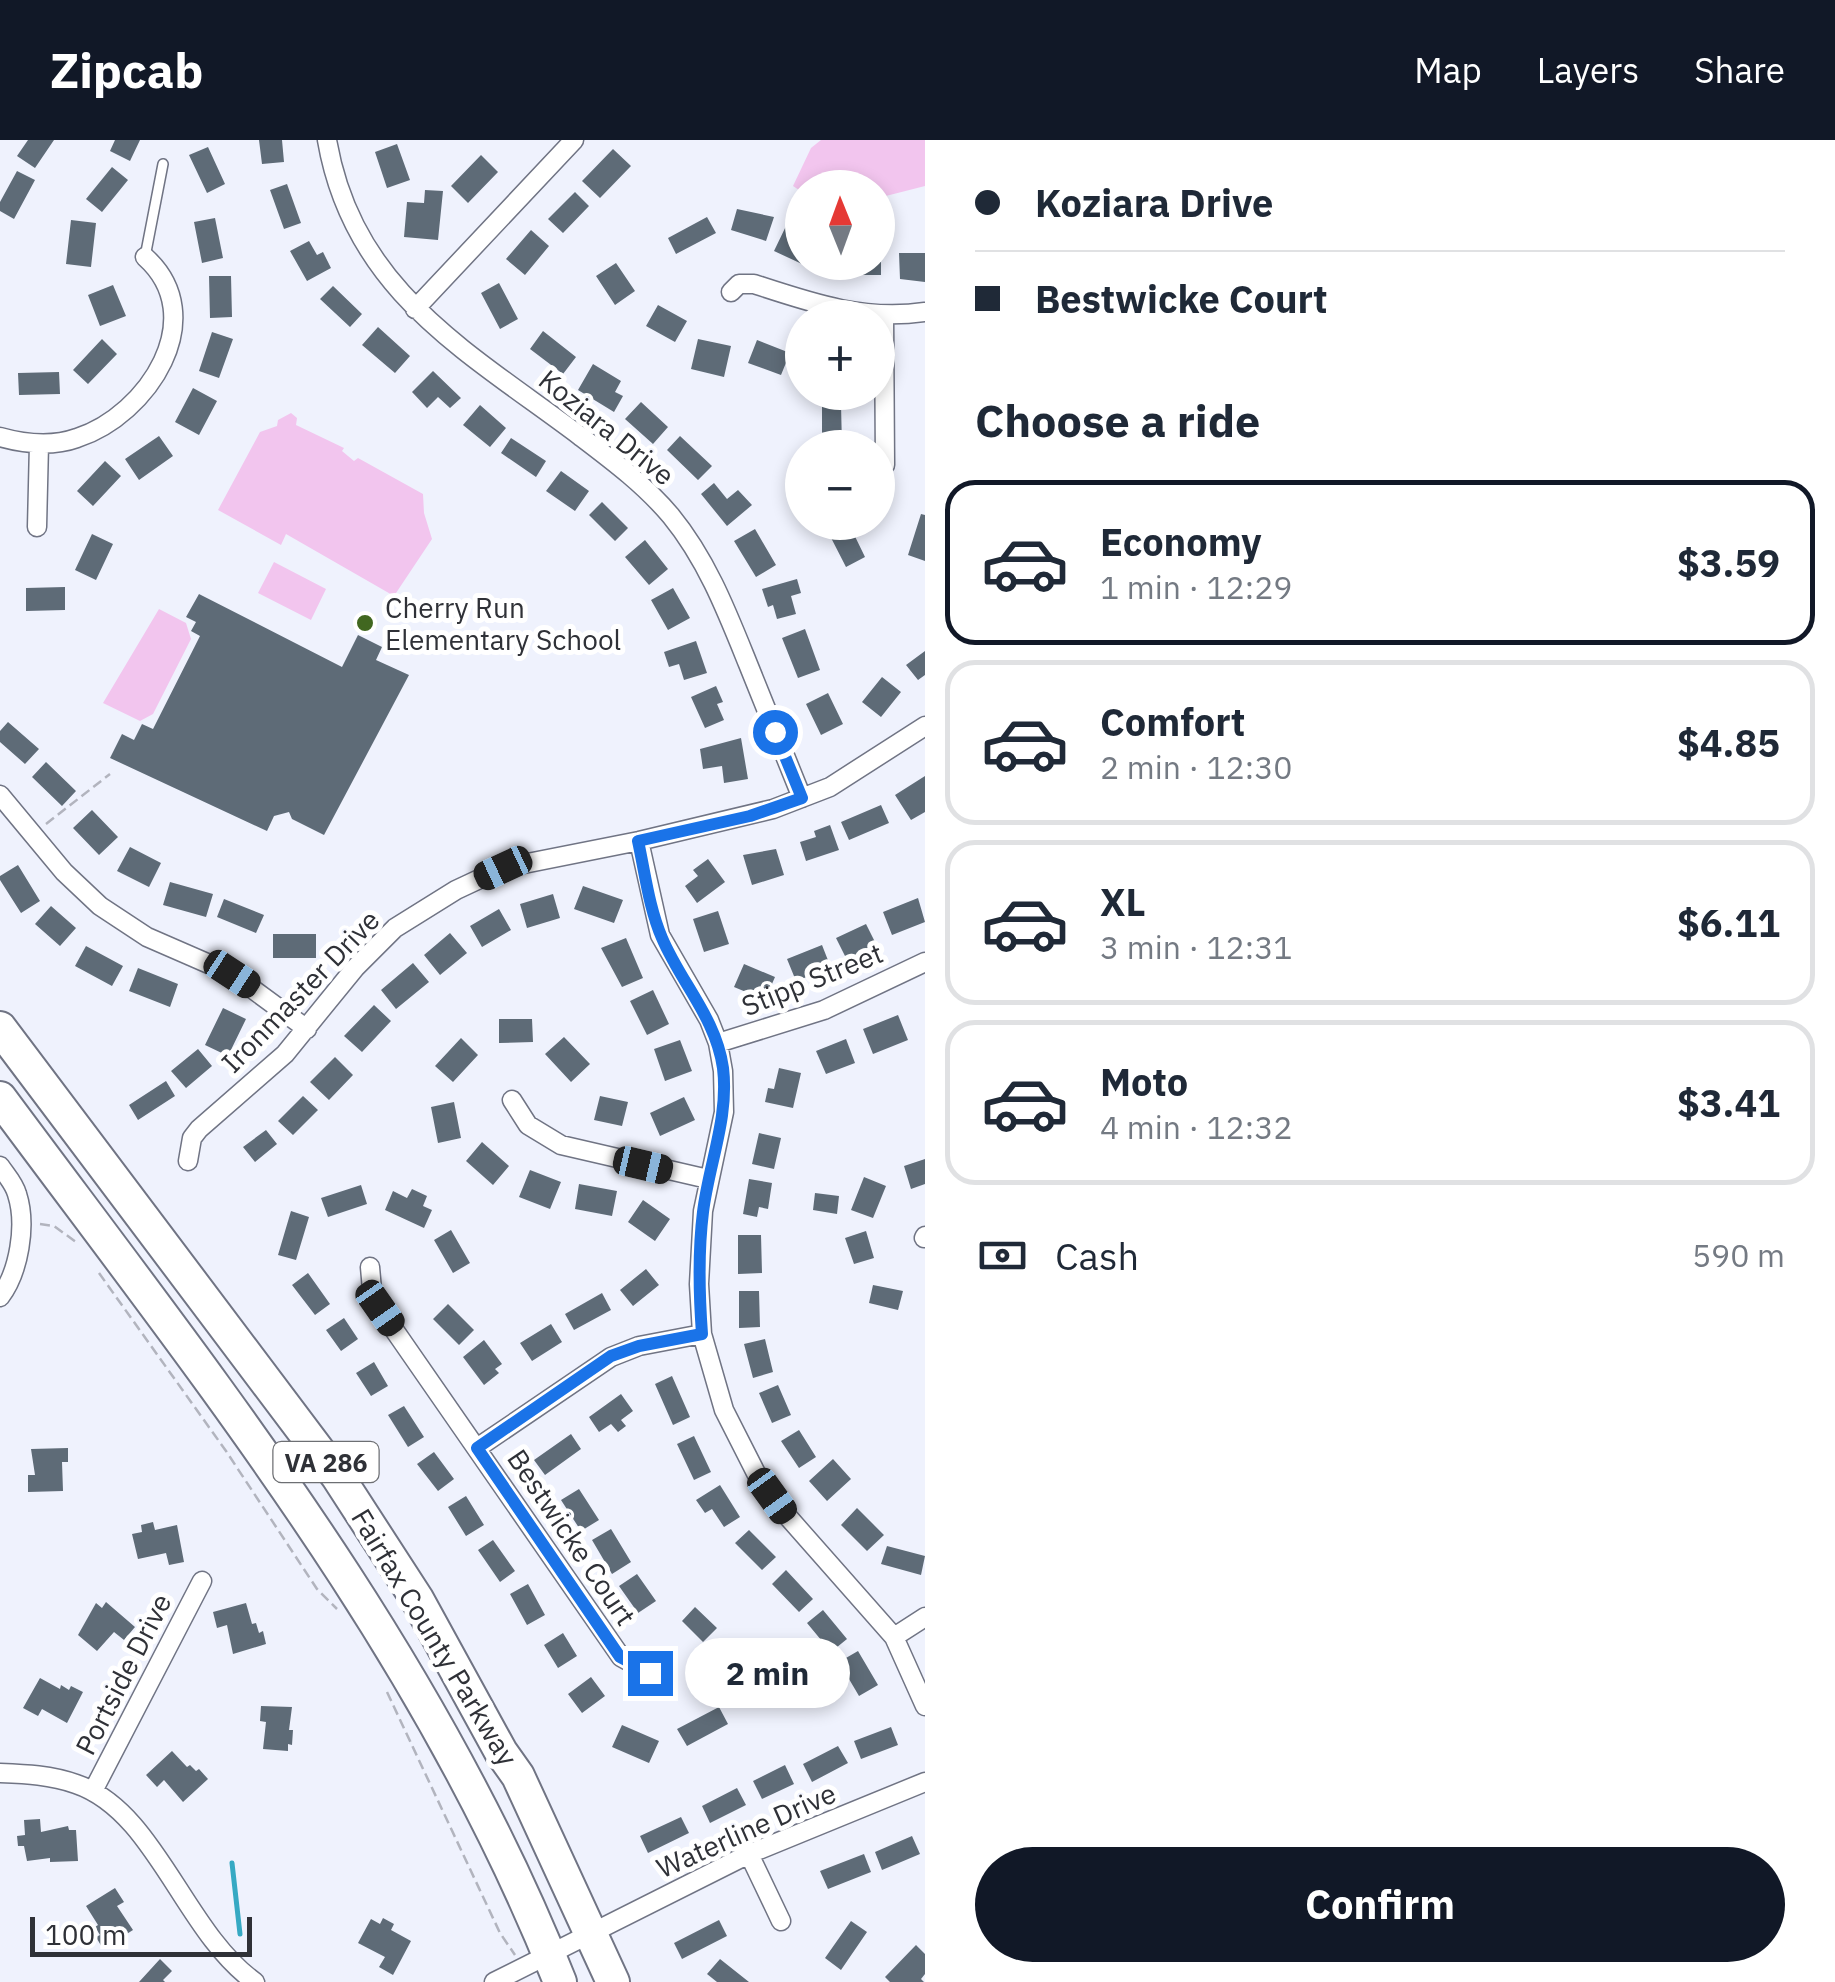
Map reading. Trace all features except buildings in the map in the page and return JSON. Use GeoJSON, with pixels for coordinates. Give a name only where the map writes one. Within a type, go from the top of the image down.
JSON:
{"type":"FeatureCollection","features":[{"type":"Feature","properties":{"kind":"highway","name":"Fairfax County Parkway"},"geometry":{"type":"LineString","coordinates":[[0,1028],[338,1477],[372,1528],[518,1776],[612,1982]]}},
{"type":"Feature","properties":{"kind":"highway","name":"Fairfax County Parkway"},"geometry":{"type":"LineString","coordinates":[[0,1098],[264,1451],[322,1535],[434,1720],[497,1841],[555,1968]]}},
{"type":"Feature","properties":{"kind":"street","name":"Koziara Drive"},"geometry":{"type":"LineString","coordinates":[[327,140],[338,191],[355,230],[386,278],[415,308],[620,466],[672,516],[706,567],[722,600],[802,798]]}},
{"type":"Feature","properties":{"kind":"street"},"geometry":{"type":"LineString","coordinates":[[415,308],[574,140]]}},
{"type":"Feature","properties":{"kind":"street"},"geometry":{"type":"LineString","coordinates":[[0,437],[39,444],[77,438],[108,424],[136,402],[156,375],[170,339],[172,302],[166,281],[145,257]]}},
{"type":"Feature","properties":{"kind":"street"},"geometry":{"type":"LineString","coordinates":[[730,292],[740,284],[754,284],[804,300]]}},
{"type":"Feature","properties":{"kind":"street"},"geometry":{"type":"LineString","coordinates":[[895,315],[925,312]]}},
{"type":"Feature","properties":{"kind":"street"},"geometry":{"type":"LineString","coordinates":[[37,527],[39,444]]}},
{"type":"Feature","properties":{"kind":"street","name":"Ironmaster Drive"},"geometry":{"type":"LineString","coordinates":[[188,1161],[192,1138],[199,1129],[268,1071],[355,968],[395,928],[456,890],[503,868],[750,816],[802,798],[861,768],[925,726]]}},
{"type":"Feature","properties":{"kind":"street"},"geometry":{"type":"LineString","coordinates":[[0,795],[82,890],[125,924],[232,974],[306,1028]]}},
{"type":"Feature","properties":{"kind":"street"},"geometry":{"type":"LineString","coordinates":[[638,841],[660,936],[718,1043],[723,1072],[724,1112],[708,1179],[699,1256],[702,1334],[724,1410],[756,1473],[789,1518],[894,1636],[925,1706]]}},
{"type":"Feature","properties":{"kind":"street","name":"Stipp Street"},"geometry":{"type":"LineString","coordinates":[[718,1043],[824,1010],[925,962]]}},
{"type":"Feature","properties":{"kind":"street"},"geometry":{"type":"LineString","coordinates":[[512,1100],[528,1124],[561,1145],[708,1179]]}},
{"type":"Feature","properties":{"kind":"street"},"geometry":{"type":"LineString","coordinates":[[0,1166],[16,1189],[20,1216],[11,1282],[0,1297]]}},
{"type":"Feature","properties":{"kind":"street","name":"Bestwicke Court"},"geometry":{"type":"LineString","coordinates":[[370,1267],[372,1290],[380,1308],[620,1657],[650,1673]]}},
{"type":"Feature","properties":{"kind":"street"},"geometry":{"type":"LineString","coordinates":[[477,1448],[611,1356],[639,1346],[702,1334]]}},
{"type":"Feature","properties":{"kind":"street","name":"Portside Drive"},"geometry":{"type":"LineString","coordinates":[[92,1791],[202,1581]]}},
{"type":"Feature","properties":{"kind":"street"},"geometry":{"type":"LineString","coordinates":[[894,1636],[925,1617]]}},
{"type":"Feature","properties":{"kind":"street","name":"Portside Drive"},"geometry":{"type":"LineString","coordinates":[[0,1772],[56,1778],[92,1791],[129,1820],[206,1934],[255,1982]]}},
{"type":"Feature","properties":{"kind":"street","name":"Waterline Drive"},"geometry":{"type":"LineString","coordinates":[[593,1934],[749,1854],[925,1782]]}},
{"type":"Feature","properties":{"kind":"street"},"geometry":{"type":"LineString","coordinates":[[749,1854],[781,1921]]}},
{"type":"Feature","properties":{"kind":"street"},"geometry":{"type":"LineString","coordinates":[[494,1982],[555,1968],[593,1934]]}},
{"type":"Feature","properties":{"kind":"lane"},"geometry":{"type":"LineString","coordinates":[[145,257],[164,164]]}},
{"type":"Feature","properties":{"kind":"path"},"geometry":{"type":"LineString","coordinates":[[32,834],[110,774]]}},
{"type":"Feature","properties":{"kind":"path"},"geometry":{"type":"LineString","coordinates":[[20,1216],[54,1226],[82,1248]]}},
{"type":"Feature","properties":{"kind":"path"},"geometry":{"type":"LineString","coordinates":[[93,1264],[317,1589],[343,1616]]}},
{"type":"Feature","properties":{"kind":"path"},"geometry":{"type":"LineString","coordinates":[[388,1694],[500,1933],[515,1955]]}},
{"type":"Feature","properties":{"kind":"shaded area"},"geometry":{"type":"Polygon","coordinates":[[[821,140],[925,140],[925,186],[895,194],[895,170],[801,170],[811,148],[821,140]]]}},
{"type":"Feature","properties":{"kind":"shaded area"},"geometry":{"type":"Polygon","coordinates":[[[291,413],[297,418],[296,425],[344,448],[342,451],[354,461],[358,458],[423,494],[432,539],[394,596],[286,534],[281,545],[218,510],[260,432],[277,426],[278,420],[291,413]]]}},
{"type":"Feature","properties":{"kind":"shaded area"},"geometry":{"type":"Polygon","coordinates":[[[274,562],[326,589],[311,620],[258,593],[274,562]]]}},
{"type":"Feature","properties":{"kind":"shaded area"},"geometry":{"type":"Polygon","coordinates":[[[159,609],[186,623],[191,639],[153,714],[140,721],[103,703],[159,609]]]}},
{"type":"Feature","properties":{"kind":"waterway"},"geometry":{"type":"LineString","coordinates":[[232,1863],[240,1934]]}},
{"type":"Feature","properties":{"kind":"place","name":"Cherry Run Elementary School"},"geometry":{"type":"Point","coordinates":[365,623]}},
{"type":"Feature","properties":{"kind":"route"},"geometry":{"type":"LineString","coordinates":[[650,1673],[620,1657],[477,1448],[611,1356],[639,1346],[702,1334],[699,1256],[708,1179],[724,1112],[723,1072],[718,1043],[708,1020],[660,936],[638,841],[750,816],[802,798],[775,732]]}}]}
